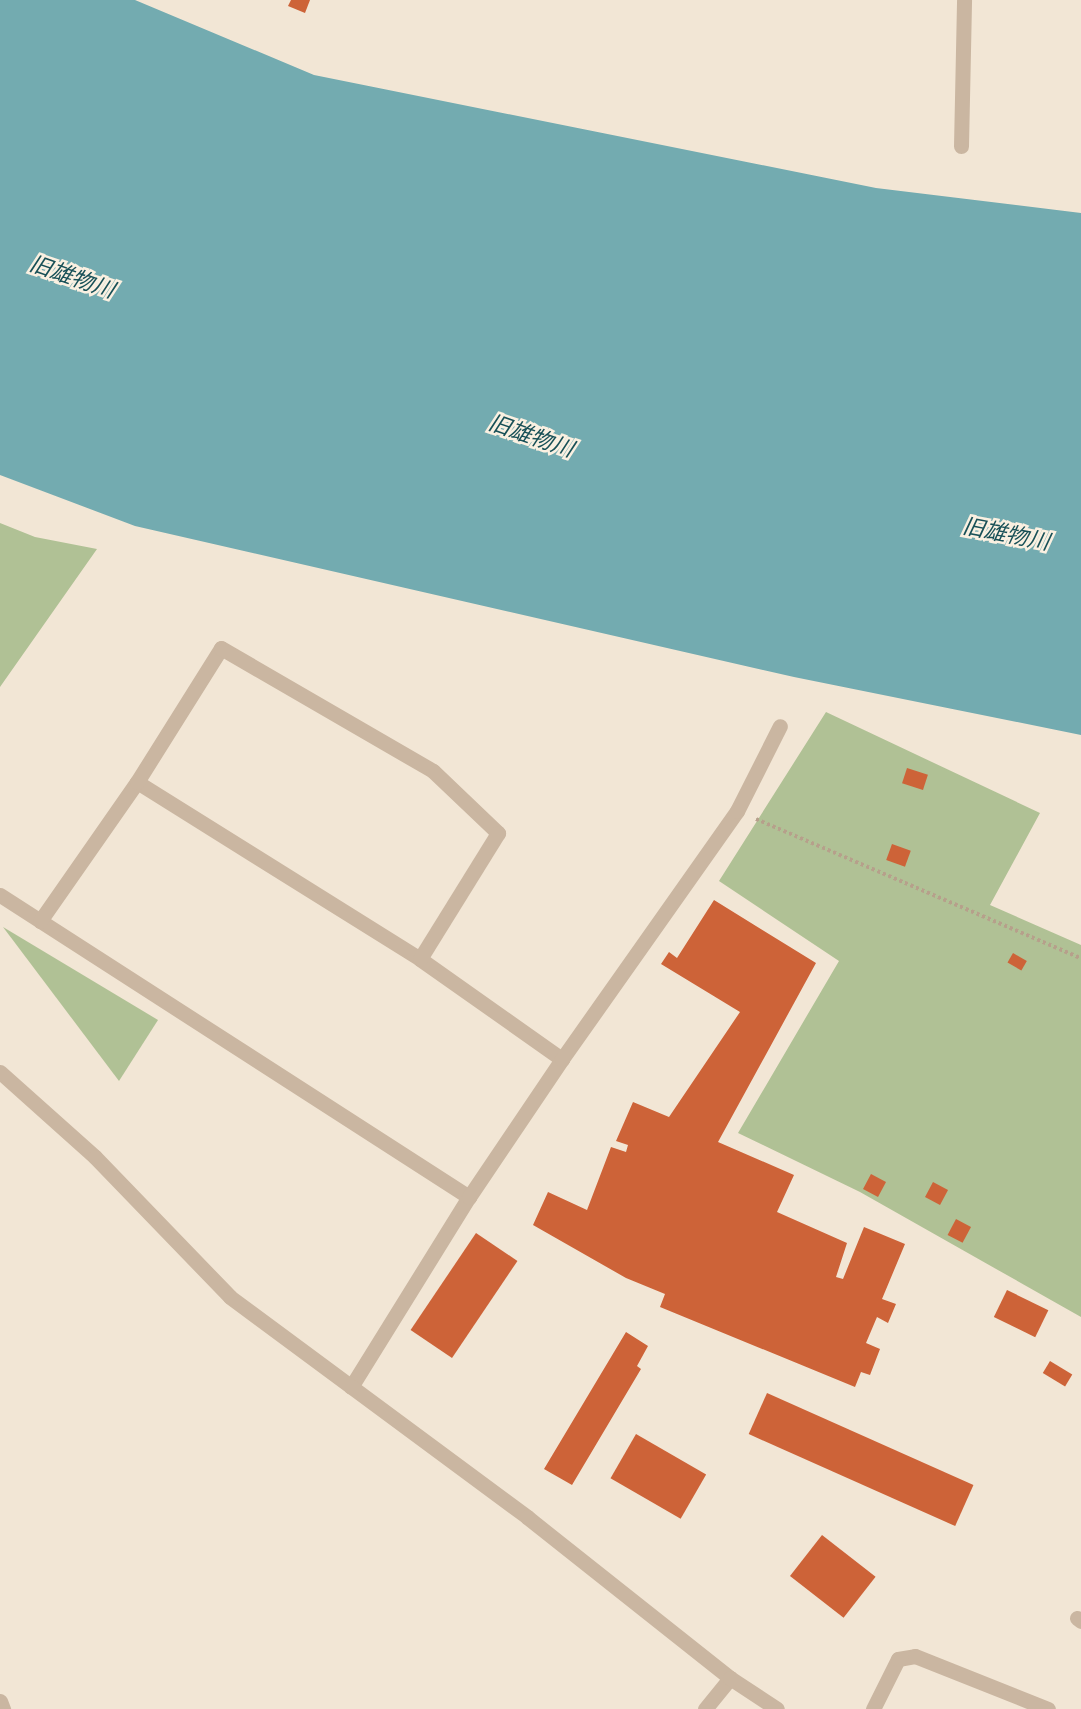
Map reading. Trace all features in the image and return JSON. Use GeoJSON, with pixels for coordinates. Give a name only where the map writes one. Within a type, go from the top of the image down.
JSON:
{"type":"FeatureCollection","features":[{"type":"Feature","properties":{"kind":"street"},"geometry":{"type":"LineString","coordinates":[[961,146],[964,0]]}},
{"type":"Feature","properties":{"kind":"street"},"geometry":{"type":"LineString","coordinates":[[40,921],[137,782],[221,648],[433,771],[498,833],[420,959]]}},
{"type":"Feature","properties":{"kind":"street"},"geometry":{"type":"LineString","coordinates":[[351,1386],[470,1197],[562,1059],[737,811],[780,726]]}},
{"type":"Feature","properties":{"kind":"street"},"geometry":{"type":"LineString","coordinates":[[137,782],[420,959],[562,1059]]}},
{"type":"Feature","properties":{"kind":"street"},"geometry":{"type":"LineString","coordinates":[[0,895],[470,1197]]}},
{"type":"Feature","properties":{"kind":"street"},"geometry":{"type":"LineString","coordinates":[[0,1072],[95,1157],[230,1297],[584,1560],[730,1678],[777,1709]]}},
{"type":"Feature","properties":{"kind":"street"},"geometry":{"type":"LineString","coordinates":[[873,1709],[898,1659],[915,1656],[1048,1709]]}},
{"type":"Feature","properties":{"kind":"street"},"geometry":{"type":"LineString","coordinates":[[705,1709],[730,1678]]}},
{"type":"Feature","properties":{"kind":"street"},"geometry":{"type":"LineString","coordinates":[[0,1701],[3,1709]]}},
{"type":"Feature","properties":{"kind":"path"},"geometry":{"type":"LineString","coordinates":[[737,811],[1081,958]]}},
{"type":"Feature","properties":{"kind":"green space"},"geometry":{"type":"Polygon","coordinates":[[[0,523],[35,537],[97,549],[0,687],[0,523]]]}},
{"type":"Feature","properties":{"kind":"green space"},"geometry":{"type":"Polygon","coordinates":[[[826,712],[1040,813],[990,905],[1081,945],[1081,1317],[860,1192],[738,1133],[839,961],[719,881],[826,712]]]}},
{"type":"Feature","properties":{"kind":"green space"},"geometry":{"type":"Polygon","coordinates":[[[3,927],[158,1020],[119,1081],[3,927]]]}},
{"type":"Feature","properties":{"kind":"water","name":"旧雄物川"},"geometry":{"type":"Polygon","coordinates":[[[0,0],[135,0],[314,75],[876,188],[1081,213],[1081,735],[794,677],[135,526],[0,475],[0,0]]]}},
{"type":"Feature","properties":{"kind":"building"},"geometry":{"type":"Polygon","coordinates":[[[291,0],[310,0],[305,13],[288,6],[291,0]]]}},
{"type":"Feature","properties":{"kind":"building"},"geometry":{"type":"Polygon","coordinates":[[[907,768],[928,775],[923,790],[902,783],[907,768]]]}},
{"type":"Feature","properties":{"kind":"building"},"geometry":{"type":"Polygon","coordinates":[[[892,844],[911,851],[905,867],[886,860],[892,844]]]}},
{"type":"Feature","properties":{"kind":"building"},"geometry":{"type":"Polygon","coordinates":[[[714,900],[816,963],[718,1142],[794,1175],[777,1212],[847,1243],[836,1277],[843,1279],[864,1227],[905,1244],[882,1299],[896,1304],[888,1323],[877,1317],[866,1343],[880,1349],[870,1375],[861,1372],[855,1387],[660,1307],[665,1294],[626,1278],[533,1225],[548,1192],[587,1210],[611,1147],[626,1152],[628,1145],[616,1141],[633,1102],[669,1117],[740,1012],[661,964],[669,952],[677,958],[714,900]]]}},
{"type":"Feature","properties":{"kind":"building"},"geometry":{"type":"Polygon","coordinates":[[[1013,953],[1027,961],[1021,971],[1008,963],[1013,953]]]}},
{"type":"Feature","properties":{"kind":"building"},"geometry":{"type":"Polygon","coordinates":[[[871,1174],[886,1182],[878,1197],[863,1189],[871,1174]]]}},
{"type":"Feature","properties":{"kind":"building"},"geometry":{"type":"Polygon","coordinates":[[[933,1182],[948,1190],[940,1205],[925,1197],[933,1182]]]}},
{"type":"Feature","properties":{"kind":"building"},"geometry":{"type":"Polygon","coordinates":[[[956,1219],[971,1227],[963,1243],[948,1235],[956,1219]]]}},
{"type":"Feature","properties":{"kind":"building"},"geometry":{"type":"Polygon","coordinates":[[[476,1233],[517,1261],[452,1358],[411,1330],[476,1233]]]}},
{"type":"Feature","properties":{"kind":"building"},"geometry":{"type":"Polygon","coordinates":[[[1007,1290],[1048,1310],[1035,1337],[994,1317],[1007,1290]]]}},
{"type":"Feature","properties":{"kind":"building"},"geometry":{"type":"Polygon","coordinates":[[[626,1332],[648,1346],[637,1366],[641,1369],[572,1485],[544,1469],[626,1332]]]}},
{"type":"Feature","properties":{"kind":"building"},"geometry":{"type":"Polygon","coordinates":[[[1050,1361],[1072,1374],[1065,1386],[1043,1373],[1050,1361]]]}},
{"type":"Feature","properties":{"kind":"building"},"geometry":{"type":"Polygon","coordinates":[[[767,1393],[973,1485],[955,1526],[749,1434],[767,1393]]]}},
{"type":"Feature","properties":{"kind":"building"},"geometry":{"type":"Polygon","coordinates":[[[636,1434],[706,1474],[681,1519],[610,1478],[636,1434]]]}},
{"type":"Feature","properties":{"kind":"building"},"geometry":{"type":"Polygon","coordinates":[[[822,1535],[876,1577],[844,1618],[790,1576],[822,1535]]]}}]}
